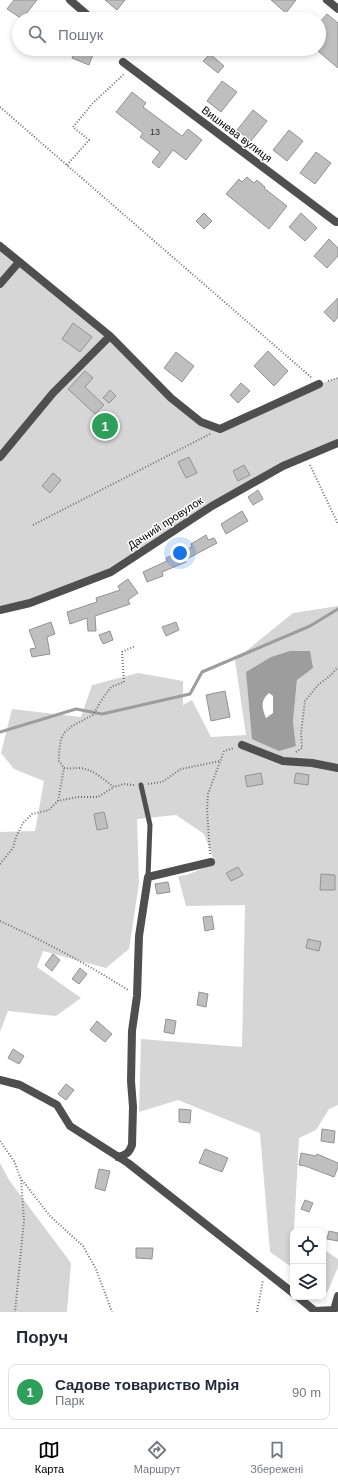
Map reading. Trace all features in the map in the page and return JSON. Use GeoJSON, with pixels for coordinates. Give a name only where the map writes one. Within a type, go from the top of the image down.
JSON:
{"type":"FeatureCollection","features":[{"type":"Feature","properties":{"kind":"street"},"geometry":{"type":"LineString","coordinates":[[70,0],[84,12]]}},
{"type":"Feature","properties":{"kind":"street"},"geometry":{"type":"LineString","coordinates":[[327,0],[338,9]]}},
{"type":"Feature","properties":{"kind":"street","name":"Вишнева вулиця"},"geometry":{"type":"LineString","coordinates":[[123,62],[338,222]]}},
{"type":"Feature","properties":{"kind":"street"},"geometry":{"type":"LineString","coordinates":[[0,246],[110,336],[171,398],[200,422],[220,429],[319,384]]}},
{"type":"Feature","properties":{"kind":"street"},"geometry":{"type":"LineString","coordinates":[[0,284],[18,262]]}},
{"type":"Feature","properties":{"kind":"street"},"geometry":{"type":"LineString","coordinates":[[0,457],[53,393],[110,336]]}},
{"type":"Feature","properties":{"kind":"street","name":"Дачний провулок"},"geometry":{"type":"LineString","coordinates":[[0,610],[30,603],[111,572],[212,506],[283,466],[338,443]]}},
{"type":"Feature","properties":{"kind":"street"},"geometry":{"type":"LineString","coordinates":[[242,745],[283,761],[312,763],[338,768]]}},
{"type":"Feature","properties":{"kind":"street"},"geometry":{"type":"LineString","coordinates":[[118,1157],[125,1155],[130,1151],[132,1145],[132,1031],[138,996],[139,936],[148,877],[211,862]]}},
{"type":"Feature","properties":{"kind":"street"},"geometry":{"type":"LineString","coordinates":[[0,1080],[20,1084],[57,1105],[70,1126],[128,1163],[290,1291]]}},
{"type":"Feature","properties":{"kind":"street"},"geometry":{"type":"LineString","coordinates":[[302,1300],[316,1311],[333,1311],[338,1296]]}},
{"type":"Feature","properties":{"kind":"lane"},"geometry":{"type":"LineString","coordinates":[[141,785],[150,825],[148,877]]}},
{"type":"Feature","properties":{"kind":"path"},"geometry":{"type":"LineString","coordinates":[[67,165],[89,140],[73,127],[92,104],[131,68]]}},
{"type":"Feature","properties":{"kind":"path"},"geometry":{"type":"LineString","coordinates":[[0,107],[319,384],[338,378]]}},
{"type":"Feature","properties":{"kind":"path"},"geometry":{"type":"LineString","coordinates":[[33,525],[220,429]]}},
{"type":"Feature","properties":{"kind":"path"},"geometry":{"type":"LineString","coordinates":[[306,457],[338,524]]}},
{"type":"Feature","properties":{"kind":"path"},"geometry":{"type":"LineString","coordinates":[[114,787],[95,773],[80,768],[73,770],[64,768],[59,761],[59,752],[61,739],[64,732],[93,714],[111,687],[124,682],[122,652],[135,646]]}},
{"type":"Feature","properties":{"kind":"path"},"geometry":{"type":"LineString","coordinates":[[283,761],[302,748],[301,733],[305,702],[318,685],[332,675],[338,667]]}},
{"type":"Feature","properties":{"kind":"path"},"geometry":{"type":"LineString","coordinates":[[211,862],[207,809],[208,794],[224,751]]}},
{"type":"Feature","properties":{"kind":"path"},"geometry":{"type":"LineString","coordinates":[[0,864],[13,848],[16,837],[23,823],[32,814],[49,810],[58,801],[77,797],[98,797],[114,787],[124,784],[141,785],[162,782],[181,769],[220,761]]}},
{"type":"Feature","properties":{"kind":"path"},"geometry":{"type":"LineString","coordinates":[[58,801],[64,768]]}},
{"type":"Feature","properties":{"kind":"path"},"geometry":{"type":"LineString","coordinates":[[0,921],[42,940],[138,996]]}},
{"type":"Feature","properties":{"kind":"path"},"geometry":{"type":"LineString","coordinates":[[0,1141],[14,1161],[21,1179],[50,1216],[83,1246],[96,1269],[112,1312]]}},
{"type":"Feature","properties":{"kind":"path"},"geometry":{"type":"LineString","coordinates":[[15,1312],[24,1220],[21,1179]]}},
{"type":"Feature","properties":{"kind":"path"},"geometry":{"type":"LineString","coordinates":[[257,1312],[262,1281],[268,1274]]}},
{"type":"Feature","properties":{"kind":"shaded area"},"geometry":{"type":"Polygon","coordinates":[[[0,246],[110,336],[201,422],[220,429],[319,384],[338,378],[338,443],[283,466],[111,572],[0,610],[0,246]]]}},
{"type":"Feature","properties":{"kind":"shaded area"},"geometry":{"type":"Polygon","coordinates":[[[338,606],[338,1105],[329,1109],[316,1130],[299,1138],[294,1228],[290,1228],[290,1266],[270,1252],[260,1133],[178,1100],[139,1112],[141,1039],[242,1047],[245,905],[186,906],[178,876],[187,875],[215,863],[204,834],[176,815],[137,819],[139,883],[129,949],[106,968],[43,951],[37,967],[81,998],[56,1016],[8,1011],[0,1032],[0,832],[35,831],[44,781],[14,769],[1,753],[12,709],[81,717],[92,685],[138,673],[183,681],[183,705],[192,700],[211,737],[246,735],[235,660],[293,613],[338,606]],[[271,657],[252,739],[296,746],[293,722],[297,680],[271,657]]]}},
{"type":"Feature","properties":{"kind":"shaded area"},"geometry":{"type":"Polygon","coordinates":[[[290,651],[310,651],[313,668],[297,680],[293,722],[296,746],[279,751],[252,739],[246,672],[271,657],[290,651]],[[269,693],[263,702],[266,718],[273,713],[273,696],[269,693]]]}},
{"type":"Feature","properties":{"kind":"shaded area"},"geometry":{"type":"Polygon","coordinates":[[[0,1163],[9,1180],[71,1263],[67,1312],[0,1312],[0,1163]]]}},
{"type":"Feature","properties":{"kind":"shaded area"},"geometry":{"type":"Polygon","coordinates":[[[326,1251],[338,1259],[338,1267],[327,1293],[326,1251]]]}},
{"type":"Feature","properties":{"kind":"building"},"geometry":{"type":"Polygon","coordinates":[[[14,0],[37,0],[28,12],[12,12],[7,9],[14,0]]]}},
{"type":"Feature","properties":{"kind":"building"},"geometry":{"type":"Polygon","coordinates":[[[105,0],[125,0],[117,10],[105,0]]]}},
{"type":"Feature","properties":{"kind":"building"},"geometry":{"type":"Polygon","coordinates":[[[271,0],[296,0],[287,12],[271,0]]]}},
{"type":"Feature","properties":{"kind":"building"},"geometry":{"type":"Polygon","coordinates":[[[327,14],[338,23],[338,68],[324,56],[326,56],[327,14]]]}},
{"type":"Feature","properties":{"kind":"building"},"geometry":{"type":"Polygon","coordinates":[[[73,56],[92,56],[89,65],[72,58],[73,56]]]}},
{"type":"Feature","properties":{"kind":"building"},"geometry":{"type":"Polygon","coordinates":[[[208,56],[212,56],[224,66],[218,73],[203,61],[208,56]]]}},
{"type":"Feature","properties":{"kind":"building"},"geometry":{"type":"Polygon","coordinates":[[[222,81],[237,92],[221,112],[207,101],[222,81]]]}},
{"type":"Feature","properties":{"kind":"building"},"geometry":{"type":"Polygon","coordinates":[[[132,92],[146,103],[143,107],[182,136],[188,129],[202,140],[186,160],[173,150],[159,168],[152,162],[160,152],[140,137],[143,133],[116,112],[132,92]]]}},
{"type":"Feature","properties":{"kind":"building"},"geometry":{"type":"Polygon","coordinates":[[[253,110],[267,121],[251,141],[237,130],[253,110]]]}},
{"type":"Feature","properties":{"kind":"building"},"geometry":{"type":"Polygon","coordinates":[[[289,130],[303,141],[287,161],[273,150],[289,130]]]}},
{"type":"Feature","properties":{"kind":"building"},"geometry":{"type":"Polygon","coordinates":[[[316,152],[331,163],[315,184],[300,173],[316,152]]]}},
{"type":"Feature","properties":{"kind":"building"},"geometry":{"type":"Polygon","coordinates":[[[247,177],[254,183],[257,180],[265,187],[264,188],[287,206],[269,229],[226,194],[239,179],[242,182],[247,177]]]}},
{"type":"Feature","properties":{"kind":"building"},"geometry":{"type":"Polygon","coordinates":[[[204,213],[212,221],[204,229],[196,221],[204,213]]]}},
{"type":"Feature","properties":{"kind":"building"},"geometry":{"type":"Polygon","coordinates":[[[301,213],[317,228],[305,241],[289,227],[301,213]]]}},
{"type":"Feature","properties":{"kind":"building"},"geometry":{"type":"Polygon","coordinates":[[[329,239],[338,248],[338,256],[327,268],[314,256],[329,239]]]}},
{"type":"Feature","properties":{"kind":"building"},"geometry":{"type":"Polygon","coordinates":[[[338,298],[338,317],[334,322],[324,312],[338,298]]]}},
{"type":"Feature","properties":{"kind":"building"},"geometry":{"type":"Polygon","coordinates":[[[73,323],[92,337],[80,352],[62,339],[73,323]]]}},
{"type":"Feature","properties":{"kind":"building"},"geometry":{"type":"Polygon","coordinates":[[[268,351],[288,371],[274,386],[254,366],[268,351]]]}},
{"type":"Feature","properties":{"kind":"building"},"geometry":{"type":"Polygon","coordinates":[[[176,352],[194,366],[182,382],[164,368],[176,352]]]}},
{"type":"Feature","properties":{"kind":"building"},"geometry":{"type":"Polygon","coordinates":[[[85,371],[93,378],[85,387],[104,405],[95,414],[68,389],[85,371]]]}},
{"type":"Feature","properties":{"kind":"building"},"geometry":{"type":"Polygon","coordinates":[[[241,383],[250,391],[238,403],[230,395],[241,383]]]}},
{"type":"Feature","properties":{"kind":"building"},"geometry":{"type":"Polygon","coordinates":[[[110,390],[116,396],[109,403],[103,398],[110,390]]]}},
{"type":"Feature","properties":{"kind":"building"},"geometry":{"type":"Polygon","coordinates":[[[189,457],[197,473],[186,478],[178,462],[189,457]]]}},
{"type":"Feature","properties":{"kind":"building"},"geometry":{"type":"Polygon","coordinates":[[[244,465],[250,475],[238,481],[233,471],[244,465]]]}},
{"type":"Feature","properties":{"kind":"building"},"geometry":{"type":"Polygon","coordinates":[[[53,473],[61,480],[50,493],[42,486],[53,473]]]}},
{"type":"Feature","properties":{"kind":"building"},"geometry":{"type":"Polygon","coordinates":[[[258,490],[263,499],[253,505],[248,497],[258,490]]]}},
{"type":"Feature","properties":{"kind":"building"},"geometry":{"type":"Polygon","coordinates":[[[242,511],[248,521],[226,534],[221,524],[242,511]]]}},
{"type":"Feature","properties":{"kind":"building"},"geometry":{"type":"Polygon","coordinates":[[[206,535],[208,540],[214,538],[217,543],[185,560],[186,562],[162,572],[163,576],[147,582],[143,572],[167,561],[166,558],[192,547],[191,544],[206,535]]]}},
{"type":"Feature","properties":{"kind":"building"},"geometry":{"type":"Polygon","coordinates":[[[128,579],[138,593],[128,600],[130,604],[95,616],[96,631],[88,631],[87,618],[70,624],[67,612],[97,602],[96,598],[120,590],[118,586],[128,579]]]}},
{"type":"Feature","properties":{"kind":"building"},"geometry":{"type":"Polygon","coordinates":[[[51,622],[55,634],[47,637],[50,654],[32,657],[30,649],[36,648],[29,630],[51,622]]]}},
{"type":"Feature","properties":{"kind":"building"},"geometry":{"type":"Polygon","coordinates":[[[176,622],[179,630],[166,636],[162,627],[176,622]]]}},
{"type":"Feature","properties":{"kind":"building"},"geometry":{"type":"Polygon","coordinates":[[[110,631],[113,640],[103,644],[99,635],[110,631]]]}},
{"type":"Feature","properties":{"kind":"building"},"geometry":{"type":"Polygon","coordinates":[[[225,691],[230,717],[211,721],[206,695],[225,691]]]}},
{"type":"Feature","properties":{"kind":"building"},"geometry":{"type":"Polygon","coordinates":[[[261,773],[263,784],[247,787],[245,776],[261,773]]]}},
{"type":"Feature","properties":{"kind":"building"},"geometry":{"type":"Polygon","coordinates":[[[296,773],[309,775],[308,785],[294,783],[296,773]]]}},
{"type":"Feature","properties":{"kind":"building"},"geometry":{"type":"Polygon","coordinates":[[[104,812],[108,828],[97,830],[94,814],[104,812]]]}},
{"type":"Feature","properties":{"kind":"building"},"geometry":{"type":"Polygon","coordinates":[[[238,867],[243,875],[231,881],[226,873],[238,867]]]}},
{"type":"Feature","properties":{"kind":"building"},"geometry":{"type":"Polygon","coordinates":[[[321,874],[335,875],[335,890],[320,890],[321,874]]]}},
{"type":"Feature","properties":{"kind":"building"},"geometry":{"type":"Polygon","coordinates":[[[168,882],[170,892],[157,894],[155,884],[168,882]]]}},
{"type":"Feature","properties":{"kind":"building"},"geometry":{"type":"Polygon","coordinates":[[[212,916],[214,929],[205,931],[203,917],[212,916]]]}},
{"type":"Feature","properties":{"kind":"building"},"geometry":{"type":"Polygon","coordinates":[[[308,939],[321,942],[319,951],[306,948],[308,939]]]}},
{"type":"Feature","properties":{"kind":"building"},"geometry":{"type":"Polygon","coordinates":[[[53,954],[60,960],[52,971],[45,965],[53,954]]]}},
{"type":"Feature","properties":{"kind":"building"},"geometry":{"type":"Polygon","coordinates":[[[80,968],[87,974],[79,984],[72,979],[80,968]]]}},
{"type":"Feature","properties":{"kind":"building"},"geometry":{"type":"Polygon","coordinates":[[[199,992],[208,994],[206,1007],[197,1005],[199,992]]]}},
{"type":"Feature","properties":{"kind":"building"},"geometry":{"type":"Polygon","coordinates":[[[166,1019],[176,1021],[174,1034],[164,1032],[166,1019]]]}},
{"type":"Feature","properties":{"kind":"building"},"geometry":{"type":"Polygon","coordinates":[[[97,1021],[112,1034],[105,1042],[90,1030],[97,1021]]]}},
{"type":"Feature","properties":{"kind":"building"},"geometry":{"type":"Polygon","coordinates":[[[13,1049],[24,1056],[19,1064],[8,1058],[13,1049]]]}},
{"type":"Feature","properties":{"kind":"building"},"geometry":{"type":"Polygon","coordinates":[[[66,1084],[74,1090],[66,1100],[58,1094],[66,1084]]]}},
{"type":"Feature","properties":{"kind":"building"},"geometry":{"type":"Polygon","coordinates":[[[179,1109],[191,1110],[190,1123],[179,1122],[179,1109]]]}},
{"type":"Feature","properties":{"kind":"building"},"geometry":{"type":"Polygon","coordinates":[[[322,1129],[335,1131],[334,1143],[321,1141],[322,1129]]]}},
{"type":"Feature","properties":{"kind":"building"},"geometry":{"type":"Polygon","coordinates":[[[205,1149],[228,1158],[222,1172],[199,1163],[205,1149]]]}},
{"type":"Feature","properties":{"kind":"building"},"geometry":{"type":"Polygon","coordinates":[[[301,1153],[316,1156],[317,1154],[338,1163],[334,1177],[299,1165],[301,1153]]]}},
{"type":"Feature","properties":{"kind":"building"},"geometry":{"type":"Polygon","coordinates":[[[99,1169],[110,1171],[105,1191],[95,1188],[99,1169]]]}},
{"type":"Feature","properties":{"kind":"building"},"geometry":{"type":"Polygon","coordinates":[[[305,1200],[313,1203],[309,1212],[301,1209],[305,1200]]]}},
{"type":"Feature","properties":{"kind":"building"},"geometry":{"type":"Polygon","coordinates":[[[329,1231],[338,1233],[338,1241],[327,1239],[329,1231]]]}},
{"type":"Feature","properties":{"kind":"building"},"geometry":{"type":"Polygon","coordinates":[[[136,1248],[153,1248],[152,1259],[136,1258],[136,1248]]]}},
{"type":"Feature","properties":{"kind":"waterway"},"geometry":{"type":"LineString","coordinates":[[0,732],[76,709],[102,714],[190,694],[202,672],[310,626],[338,609]]}},
{"type":"Feature","properties":{"kind":"place","name":"Садове товариство Мрія"},"geometry":{"type":"Point","coordinates":[105,426]}}]}
